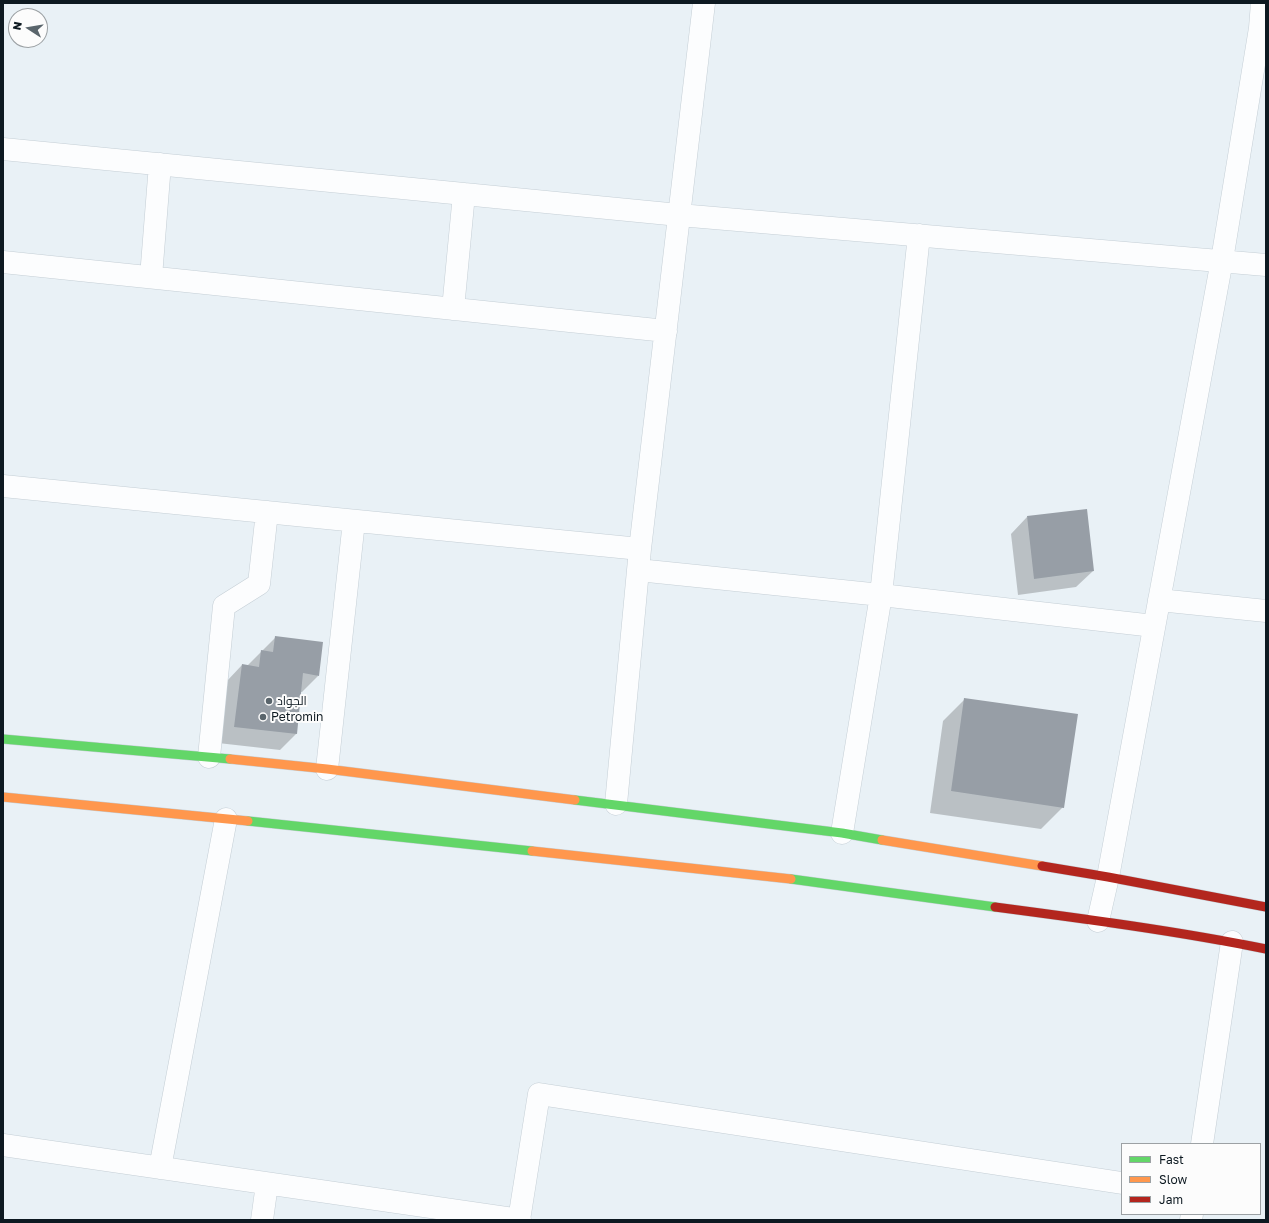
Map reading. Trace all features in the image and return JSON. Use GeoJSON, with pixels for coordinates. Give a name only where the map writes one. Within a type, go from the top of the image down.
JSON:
{"type":"FeatureCollection","features":[{"type":"Feature","properties":{"kind":"street"},"geometry":{"type":"LineString","coordinates":[[616,804],[639,559],[704,3]]}},
{"type":"Feature","properties":{"kind":"street"},"geometry":{"type":"LineString","coordinates":[[1262,3],[1263,28]]}},
{"type":"Feature","properties":{"kind":"street"},"geometry":{"type":"LineString","coordinates":[[1098,921],[1108,877],[1222,260],[1263,28],[1266,3]]}},
{"type":"Feature","properties":{"kind":"street"},"geometry":{"type":"LineString","coordinates":[[3,148],[679,215],[1222,260],[1266,265]]}},
{"type":"Feature","properties":{"kind":"street"},"geometry":{"type":"LineString","coordinates":[[150,277],[160,164]]}},
{"type":"Feature","properties":{"kind":"street"},"geometry":{"type":"LineString","coordinates":[[453,309],[464,194]]}},
{"type":"Feature","properties":{"kind":"street"},"geometry":{"type":"LineString","coordinates":[[842,833],[881,595],[919,235]]}},
{"type":"Feature","properties":{"kind":"street"},"geometry":{"type":"LineString","coordinates":[[3,262],[666,331]]}},
{"type":"Feature","properties":{"kind":"street"},"geometry":{"type":"LineString","coordinates":[[3,486],[354,521],[639,559],[881,595],[1154,626]]}},
{"type":"Feature","properties":{"kind":"street"},"geometry":{"type":"LineString","coordinates":[[209,757],[224,606],[259,584],[267,512]]}},
{"type":"Feature","properties":{"kind":"street"},"geometry":{"type":"LineString","coordinates":[[327,769],[354,521]]}},
{"type":"Feature","properties":{"kind":"street"},"geometry":{"type":"LineString","coordinates":[[1159,600],[1266,611]]}},
{"type":"Feature","properties":{"kind":"street"},"geometry":{"type":"LineString","coordinates":[[3,739],[327,769],[842,833],[1108,877],[1266,906]]}},
{"type":"Feature","properties":{"kind":"street"},"geometry":{"type":"LineString","coordinates":[[3,797],[775,877],[1098,921],[1232,942],[1266,949]]}},
{"type":"Feature","properties":{"kind":"street"},"geometry":{"type":"LineString","coordinates":[[160,1168],[226,819]]}},
{"type":"Feature","properties":{"kind":"street"},"geometry":{"type":"LineString","coordinates":[[1202,1143],[1232,942]]}},
{"type":"Feature","properties":{"kind":"street"},"geometry":{"type":"LineString","coordinates":[[3,1145],[520,1220],[539,1094],[1121,1183]]}},
{"type":"Feature","properties":{"kind":"street"},"geometry":{"type":"LineString","coordinates":[[262,1220],[267,1184]]}},
{"type":"Feature","properties":{"kind":"building"},"geometry":{"type":"Polygon","coordinates":[[[1087,509],[1094,571],[1034,579],[1027,516],[1087,509]]]}},
{"type":"Feature","properties":{"kind":"building","name":"الجواد"},"geometry":{"type":"Polygon","coordinates":[[[275,636],[323,642],[319,676],[303,673],[297,734],[234,727],[242,664],[259,667],[261,650],[273,652],[275,636]]]}},
{"type":"Feature","properties":{"kind":"building"},"geometry":{"type":"Polygon","coordinates":[[[964,698],[1078,714],[1064,808],[951,791],[964,698]]]}},
{"type":"Feature","properties":{"kind":"traffic: fast"},"geometry":{"type":"LineString","coordinates":[[3,739],[230,759]]}},
{"type":"Feature","properties":{"kind":"traffic: fast"},"geometry":{"type":"LineString","coordinates":[[575,800],[842,833],[882,840]]}},
{"type":"Feature","properties":{"kind":"traffic: fast"},"geometry":{"type":"LineString","coordinates":[[248,821],[532,851]]}},
{"type":"Feature","properties":{"kind":"traffic: fast"},"geometry":{"type":"LineString","coordinates":[[791,879],[995,907]]}},
{"type":"Feature","properties":{"kind":"traffic: slow"},"geometry":{"type":"LineString","coordinates":[[230,759],[327,769],[575,800]]}},
{"type":"Feature","properties":{"kind":"traffic: slow"},"geometry":{"type":"LineString","coordinates":[[3,797],[248,821]]}},
{"type":"Feature","properties":{"kind":"traffic: slow"},"geometry":{"type":"LineString","coordinates":[[882,840],[1042,866]]}},
{"type":"Feature","properties":{"kind":"traffic: slow"},"geometry":{"type":"LineString","coordinates":[[532,851],[791,879]]}},
{"type":"Feature","properties":{"kind":"traffic: jam"},"geometry":{"type":"LineString","coordinates":[[1042,866],[1266,907]]}},
{"type":"Feature","properties":{"kind":"traffic: jam"},"geometry":{"type":"LineString","coordinates":[[995,907],[1165,931],[1266,949]]}},
{"type":"Feature","properties":{"kind":"place","name":"الجواد"},"geometry":{"type":"Point","coordinates":[269,701]}},
{"type":"Feature","properties":{"kind":"place","name":"Petromin"},"geometry":{"type":"Point","coordinates":[263,717]}}]}
